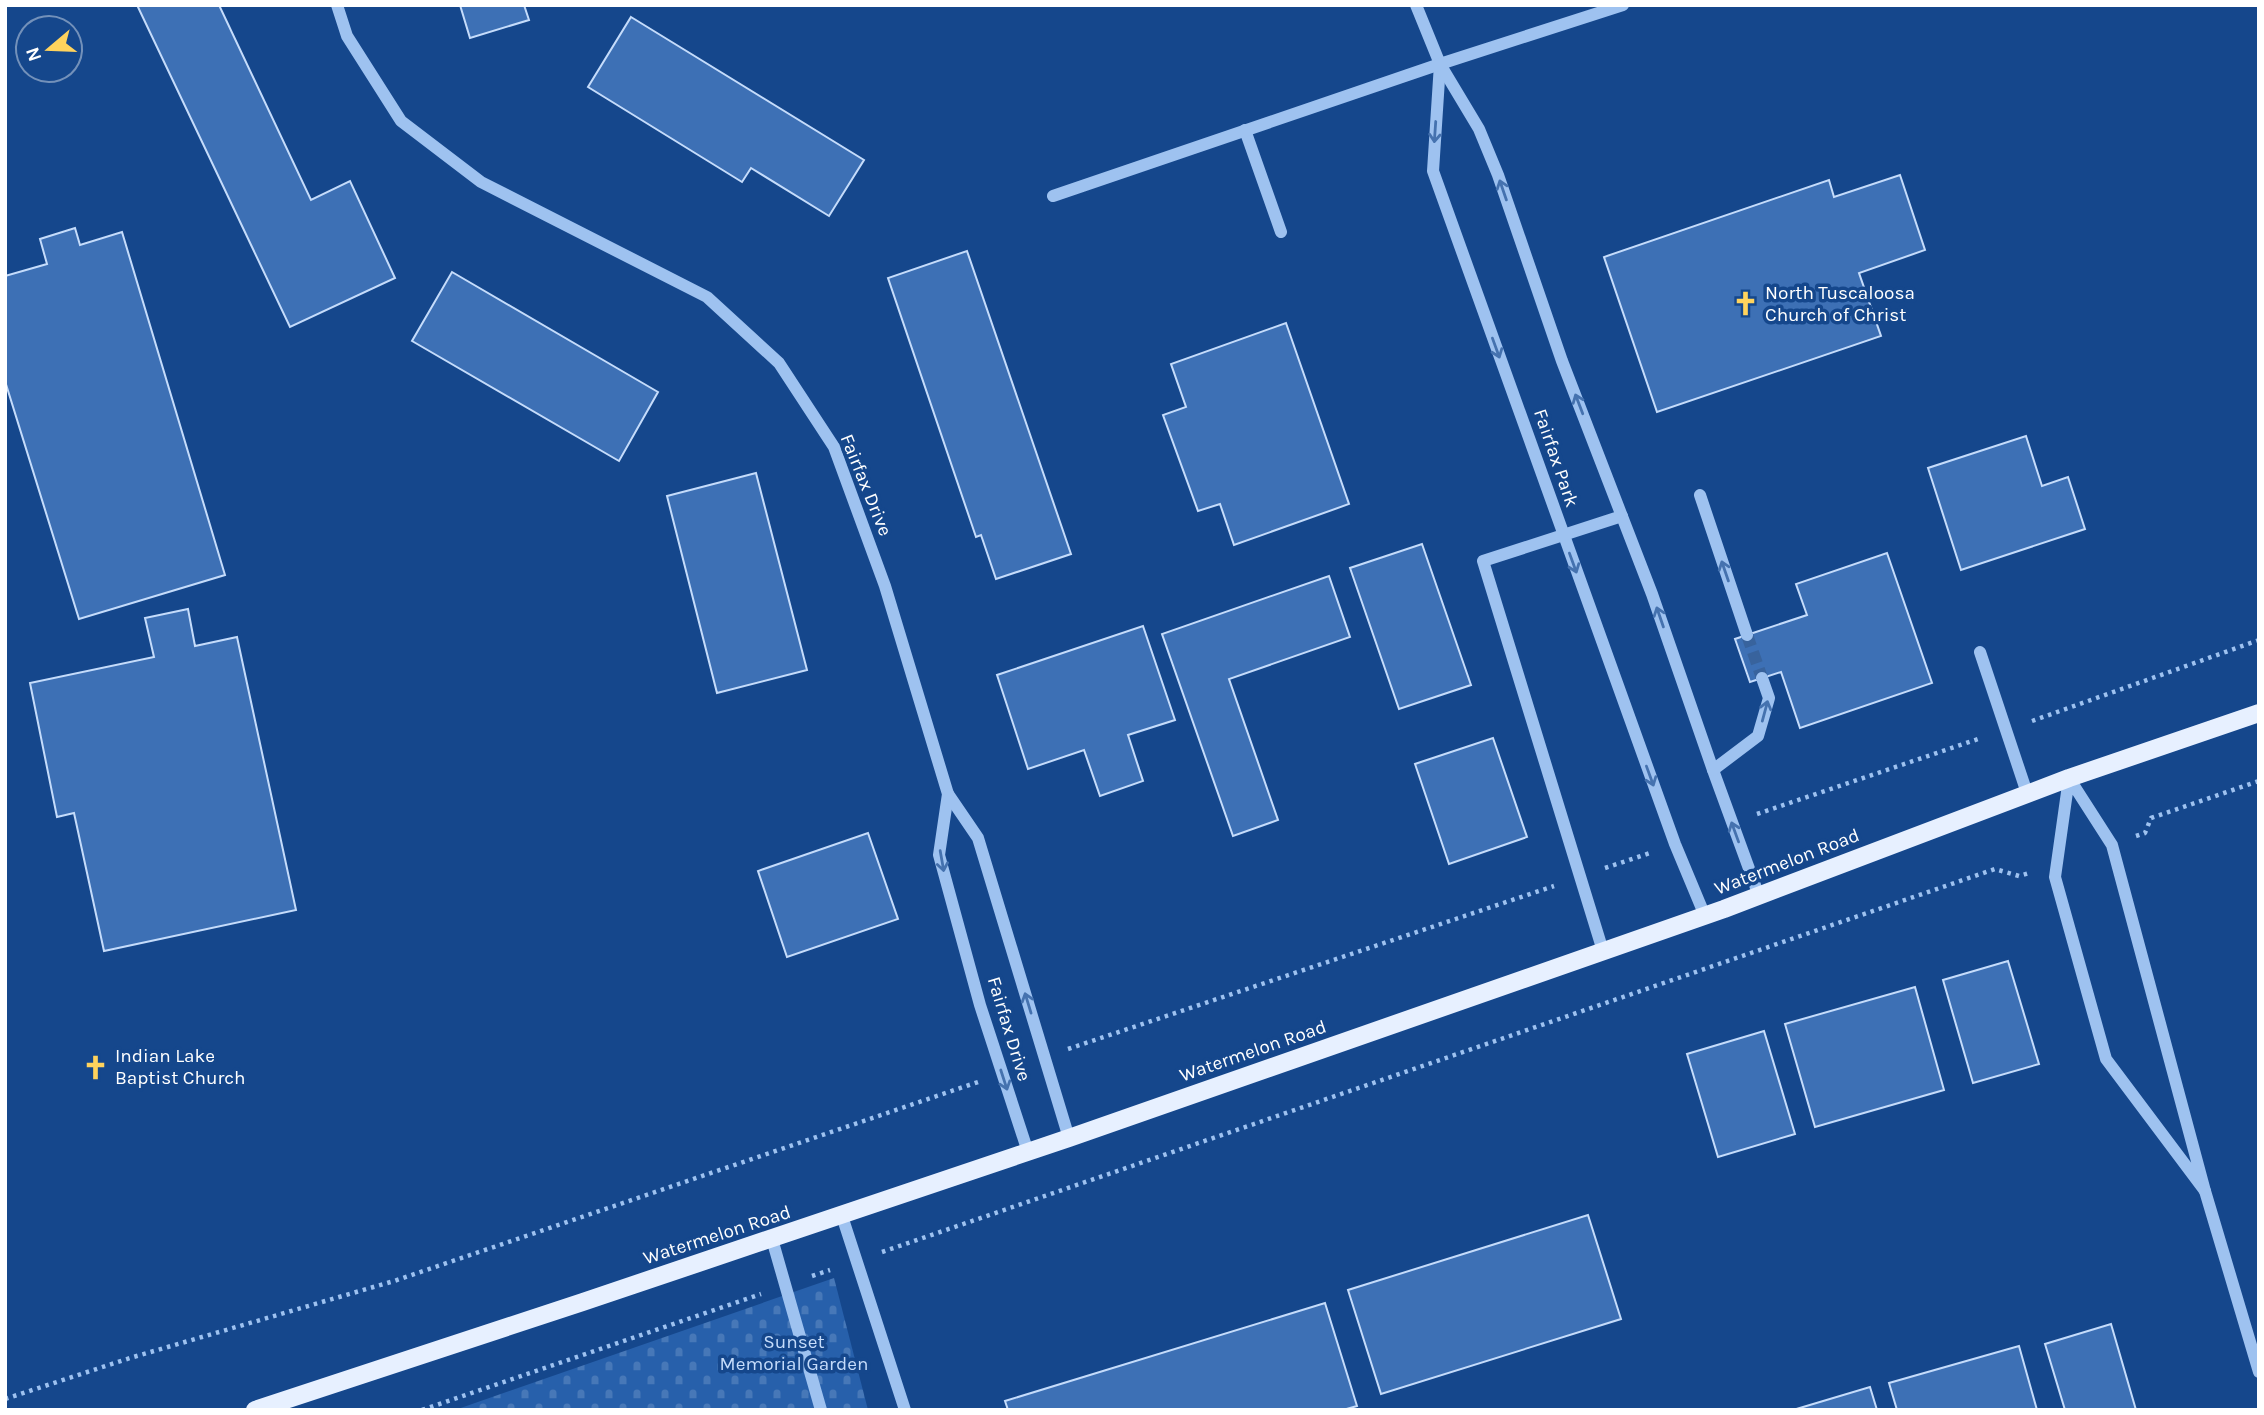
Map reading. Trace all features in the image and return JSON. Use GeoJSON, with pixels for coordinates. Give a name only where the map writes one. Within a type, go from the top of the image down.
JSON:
{"type":"FeatureCollection","features":[{"type":"Feature","properties":{"kind":"main road","name":"Watermelon Road"},"geometry":{"type":"LineString","coordinates":[[255,1410],[1069,1138],[1704,916],[2027,793],[2259,713]]}},
{"type":"Feature","properties":{"kind":"street","name":"Fairfax Drive"},"geometry":{"type":"LineString","coordinates":[[337,5],[347,36],[401,121],[481,182],[706,297],[779,363],[834,447],[886,586],[948,794],[940,855],[980,1005],[1028,1152]]}},
{"type":"Feature","properties":{"kind":"street","name":"Fairfax Park"},"geometry":{"type":"LineString","coordinates":[[1416,5],[1440,64],[1433,171],[1563,537],[1704,916]]}},
{"type":"Feature","properties":{"kind":"street"},"geometry":{"type":"LineString","coordinates":[[1053,196],[1440,64],[1623,5]]}},
{"type":"Feature","properties":{"kind":"street"},"geometry":{"type":"LineString","coordinates":[[1440,64],[1479,129],[1497,175],[1562,361],[1652,594],[1759,896]]}},
{"type":"Feature","properties":{"kind":"street"},"geometry":{"type":"LineString","coordinates":[[1245,130],[1281,232]]}},
{"type":"Feature","properties":{"kind":"street"},"geometry":{"type":"LineString","coordinates":[[1700,495],[1747,635]]}},
{"type":"Feature","properties":{"kind":"street"},"geometry":{"type":"LineString","coordinates":[[1603,951],[1483,561],[1622,516]]}},
{"type":"Feature","properties":{"kind":"street"},"geometry":{"type":"LineString","coordinates":[[1980,652],[2027,793]]}},
{"type":"Feature","properties":{"kind":"street"},"geometry":{"type":"LineString","coordinates":[[1713,770],[1759,736],[1769,698],[1762,678]]}},
{"type":"Feature","properties":{"kind":"street"},"geometry":{"type":"LineString","coordinates":[[2069,778],[2112,845],[2205,1191],[2259,1372]]}},
{"type":"Feature","properties":{"kind":"street"},"geometry":{"type":"LineString","coordinates":[[2069,778],[2055,877],[2106,1059],[2205,1191]]}},
{"type":"Feature","properties":{"kind":"street"},"geometry":{"type":"LineString","coordinates":[[948,794],[978,838],[1069,1138]]}},
{"type":"Feature","properties":{"kind":"street"},"geometry":{"type":"LineString","coordinates":[[842,1216],[905,1410]]}},
{"type":"Feature","properties":{"kind":"street"},"geometry":{"type":"LineString","coordinates":[[772,1239],[821,1410]]}},
{"type":"Feature","properties":{"kind":"path"},"geometry":{"type":"LineString","coordinates":[[1732,823],[2259,640]]}},
{"type":"Feature","properties":{"kind":"path"},"geometry":{"type":"LineString","coordinates":[[2112,845],[2145,833],[2151,818],[2259,781]]}},
{"type":"Feature","properties":{"kind":"path"},"geometry":{"type":"LineString","coordinates":[[1044,1057],[1675,844]]}},
{"type":"Feature","properties":{"kind":"path"},"geometry":{"type":"LineString","coordinates":[[422,1410],[1995,869],[2019,876],[2056,864]]}},
{"type":"Feature","properties":{"kind":"path"},"geometry":{"type":"LineString","coordinates":[[5,1399],[130,1358],[394,1281],[1002,1074]]}},
{"type":"Feature","properties":{"kind":"green space","name":"Sunset Memorial Garden"},"geometry":{"type":"Polygon","coordinates":[[[834,1278],[868,1410],[455,1410],[834,1278]]]}},
{"type":"Feature","properties":{"kind":"building"},"geometry":{"type":"Polygon","coordinates":[[[137,5],[219,5],[311,200],[350,181],[395,278],[290,327],[137,5]]]}},
{"type":"Feature","properties":{"kind":"building"},"geometry":{"type":"Polygon","coordinates":[[[460,5],[524,5],[529,20],[470,38],[460,5]]]}},
{"type":"Feature","properties":{"kind":"building"},"geometry":{"type":"Polygon","coordinates":[[[631,17],[864,160],[829,216],[751,168],[742,182],[588,87],[631,17]]]}},
{"type":"Feature","properties":{"kind":"building","name":"North Tuscaloosa Church of Christ"},"geometry":{"type":"Polygon","coordinates":[[[1900,175],[1925,250],[1859,273],[1881,336],[1657,412],[1604,257],[1829,180],[1834,197],[1900,175]]]}},
{"type":"Feature","properties":{"kind":"building"},"geometry":{"type":"Polygon","coordinates":[[[75,228],[80,245],[122,232],[225,575],[79,619],[5,381],[5,276],[47,264],[40,239],[75,228]]]}},
{"type":"Feature","properties":{"kind":"building"},"geometry":{"type":"Polygon","coordinates":[[[967,251],[1071,554],[996,579],[981,535],[976,537],[888,278],[967,251]]]}},
{"type":"Feature","properties":{"kind":"building"},"geometry":{"type":"Polygon","coordinates":[[[452,272],[658,392],[619,461],[412,341],[452,272]]]}},
{"type":"Feature","properties":{"kind":"building"},"geometry":{"type":"Polygon","coordinates":[[[1286,323],[1349,504],[1234,545],[1220,504],[1198,511],[1163,415],[1186,407],[1171,364],[1286,323]]]}},
{"type":"Feature","properties":{"kind":"building"},"geometry":{"type":"Polygon","coordinates":[[[2026,436],[2042,486],[2068,477],[2085,529],[1961,570],[1928,468],[2026,436]]]}},
{"type":"Feature","properties":{"kind":"building"},"geometry":{"type":"Polygon","coordinates":[[[756,473],[807,670],[717,693],[667,496],[756,473]]]}},
{"type":"Feature","properties":{"kind":"building"},"geometry":{"type":"Polygon","coordinates":[[[1422,544],[1471,685],[1399,709],[1350,568],[1422,544]]]}},
{"type":"Feature","properties":{"kind":"building"},"geometry":{"type":"Polygon","coordinates":[[[1887,553],[1932,683],[1800,728],[1781,672],[1750,682],[1735,639],[1807,615],[1796,584],[1887,553]]]}},
{"type":"Feature","properties":{"kind":"building"},"geometry":{"type":"Polygon","coordinates":[[[1329,576],[1350,637],[1229,679],[1278,820],[1233,836],[1162,634],[1329,576]]]}},
{"type":"Feature","properties":{"kind":"building"},"geometry":{"type":"Polygon","coordinates":[[[188,609],[195,646],[237,637],[296,910],[104,951],[74,813],[57,817],[30,683],[154,657],[145,618],[188,609]]]}},
{"type":"Feature","properties":{"kind":"building"},"geometry":{"type":"Polygon","coordinates":[[[1143,626],[1175,720],[1128,735],[1143,781],[1100,796],[1084,750],[1028,769],[997,675],[1143,626]]]}},
{"type":"Feature","properties":{"kind":"building"},"geometry":{"type":"Polygon","coordinates":[[[1493,738],[1527,837],[1449,864],[1415,764],[1493,738]]]}},
{"type":"Feature","properties":{"kind":"building"},"geometry":{"type":"Polygon","coordinates":[[[868,833],[898,919],[787,957],[758,871],[868,833]]]}},
{"type":"Feature","properties":{"kind":"building"},"geometry":{"type":"Polygon","coordinates":[[[2008,961],[2039,1064],[1973,1083],[1943,980],[2008,961]]]}},
{"type":"Feature","properties":{"kind":"building"},"geometry":{"type":"Polygon","coordinates":[[[1915,987],[1944,1090],[1815,1127],[1785,1024],[1915,987]]]}},
{"type":"Feature","properties":{"kind":"building"},"geometry":{"type":"Polygon","coordinates":[[[1764,1031],[1795,1134],[1718,1157],[1687,1054],[1764,1031]]]}},
{"type":"Feature","properties":{"kind":"building"},"geometry":{"type":"Polygon","coordinates":[[[1588,1215],[1621,1319],[1381,1394],[1348,1290],[1588,1215]]]}},
{"type":"Feature","properties":{"kind":"building"},"geometry":{"type":"Polygon","coordinates":[[[1325,1303],[1357,1406],[1343,1410],[1008,1410],[1005,1401],[1325,1303]]]}},
{"type":"Feature","properties":{"kind":"building"},"geometry":{"type":"Polygon","coordinates":[[[2111,1324],[2136,1410],[2065,1410],[2045,1344],[2111,1324]]]}},
{"type":"Feature","properties":{"kind":"building"},"geometry":{"type":"Polygon","coordinates":[[[2019,1346],[2037,1410],[1897,1410],[1889,1383],[2019,1346]]]}},
{"type":"Feature","properties":{"kind":"building"},"geometry":{"type":"Polygon","coordinates":[[[1870,1387],[1877,1410],[1793,1410],[1870,1387]]]}},
{"type":"Feature","properties":{"kind":"tunnel"},"geometry":{"type":"LineString","coordinates":[[1747,635],[1762,678]]}},
{"type":"Feature","properties":{"kind":"place","name":"North Tuscaloosa Church of Christ"},"geometry":{"type":"Point","coordinates":[1745,304]}},
{"type":"Feature","properties":{"kind":"place","name":"Indian Lake Baptist Church"},"geometry":{"type":"Point","coordinates":[95,1067]}}]}
